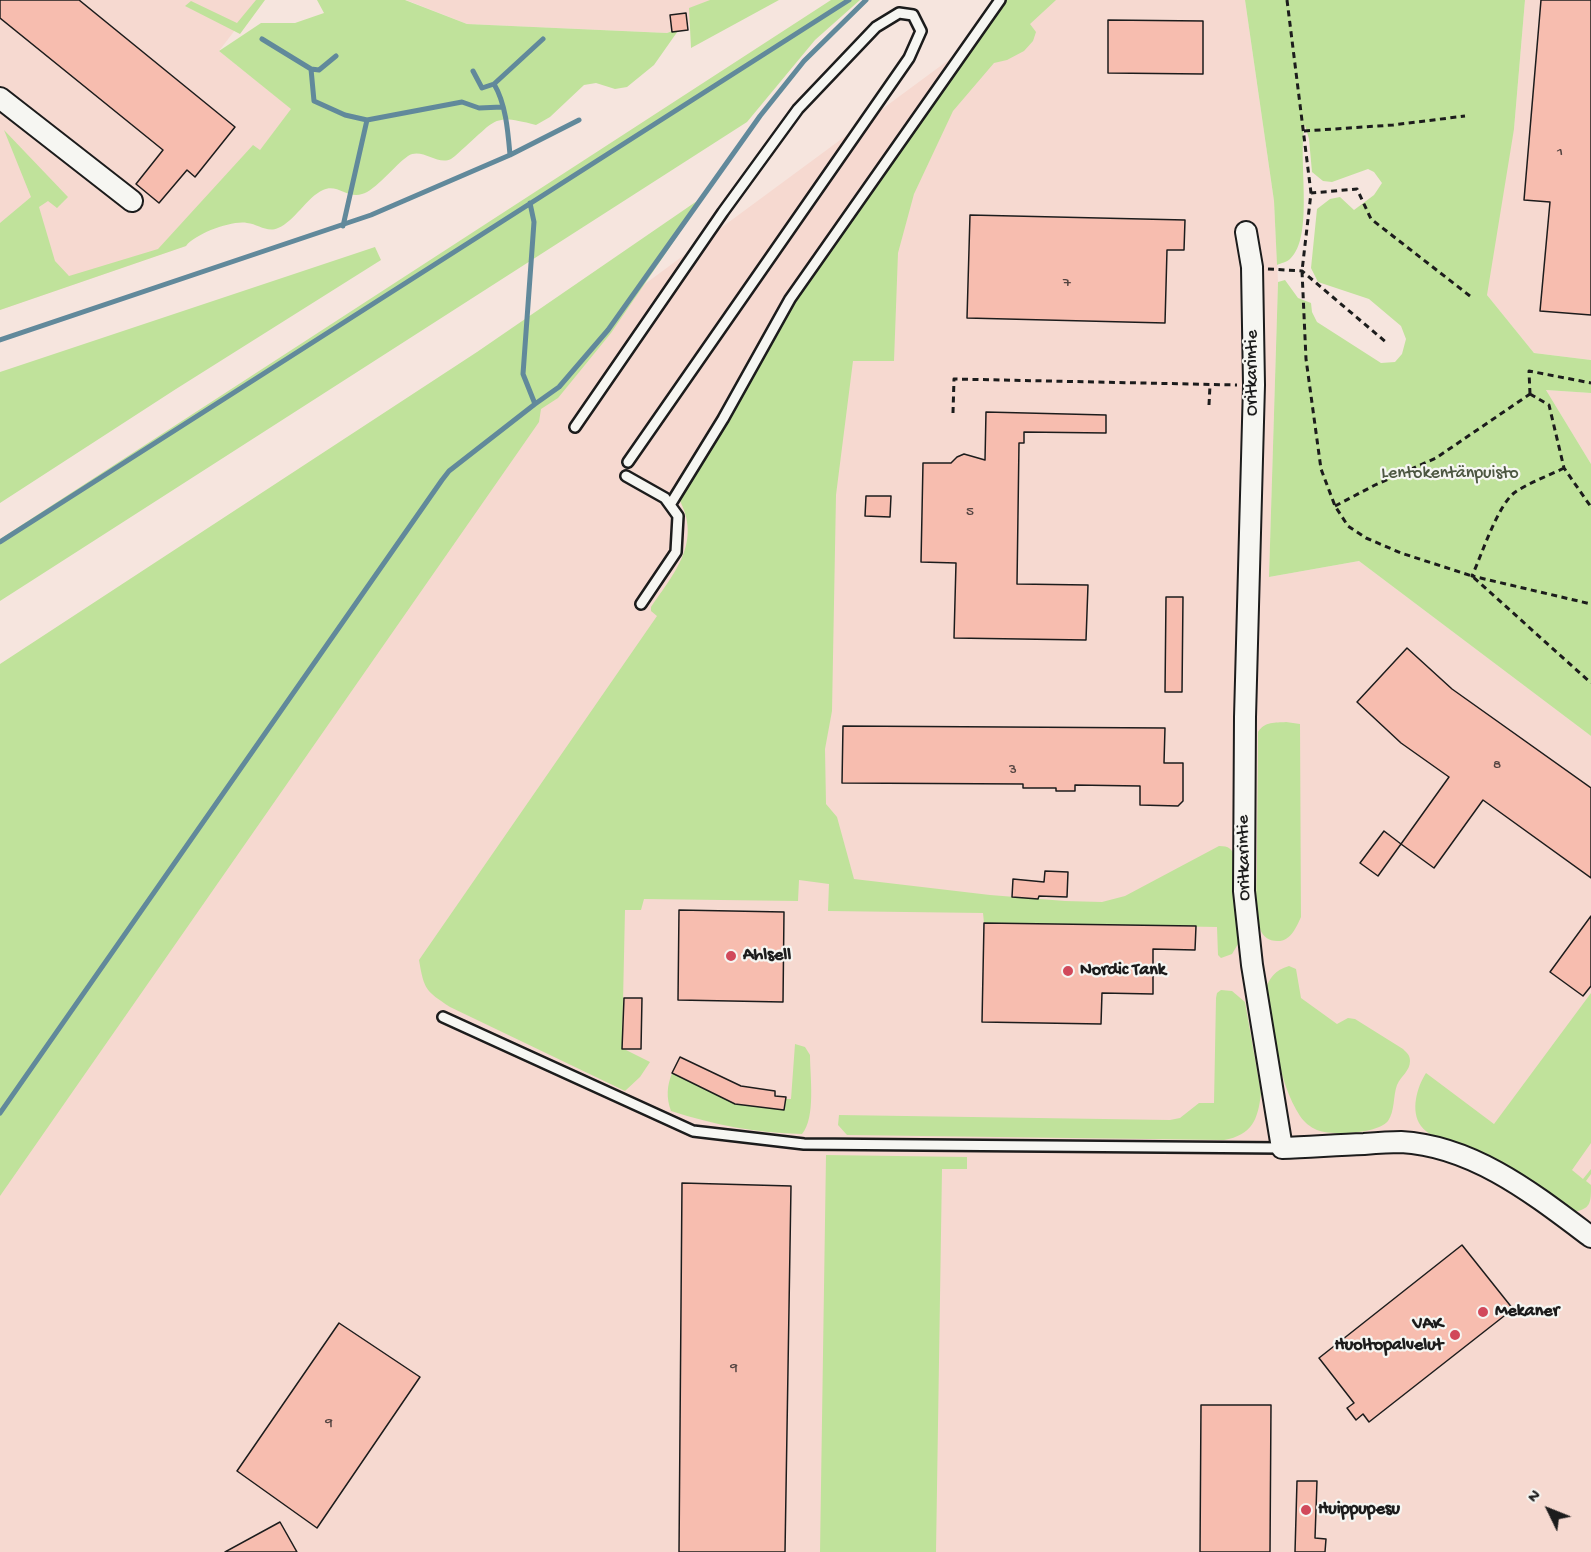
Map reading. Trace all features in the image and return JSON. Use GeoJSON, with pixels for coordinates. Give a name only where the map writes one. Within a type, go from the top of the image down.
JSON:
{"type":"FeatureCollection","features":[{"type":"Feature","properties":{"kind":"street"},"geometry":{"type":"LineString","coordinates":[[0,98],[132,201]]}},
{"type":"Feature","properties":{"kind":"street","name":"Oritkarintie"},"geometry":{"type":"LineString","coordinates":[[1246,232],[1252,267],[1254,385],[1245,717],[1244,891],[1252,965],[1282,1148]]}},
{"type":"Feature","properties":{"kind":"street"},"geometry":{"type":"LineString","coordinates":[[1282,1148],[1401,1142],[1457,1154],[1480,1163],[1522,1188],[1591,1237]]}},
{"type":"Feature","properties":{"kind":"lane"},"geometry":{"type":"LineString","coordinates":[[670,506],[723,419],[790,299],[1000,0]]}},
{"type":"Feature","properties":{"kind":"lane"},"geometry":{"type":"LineString","coordinates":[[575,427],[723,212],[798,109],[876,27],[899,14],[913,15],[921,30],[909,58],[628,462]]}},
{"type":"Feature","properties":{"kind":"lane"},"geometry":{"type":"LineString","coordinates":[[626,476],[665,498],[678,516],[676,552],[641,604]]}},
{"type":"Feature","properties":{"kind":"lane"},"geometry":{"type":"LineString","coordinates":[[443,1017],[693,1131],[804,1144],[1282,1148]]}},
{"type":"Feature","properties":{"kind":"path"},"geometry":{"type":"LineString","coordinates":[[1287,0],[1311,193],[1302,271],[1306,359],[1322,469],[1335,506],[1348,526],[1366,538],[1401,553],[1472,576],[1591,604]]}},
{"type":"Feature","properties":{"kind":"path"},"geometry":{"type":"LineString","coordinates":[[1304,131],[1393,125],[1465,116]]}},
{"type":"Feature","properties":{"kind":"path"},"geometry":{"type":"LineString","coordinates":[[1311,193],[1357,189],[1371,219],[1470,296]]}},
{"type":"Feature","properties":{"kind":"path"},"geometry":{"type":"LineString","coordinates":[[1252,267],[1302,271],[1387,343]]}},
{"type":"Feature","properties":{"kind":"path"},"geometry":{"type":"LineString","coordinates":[[1530,394],[1529,372],[1591,383]]}},
{"type":"Feature","properties":{"kind":"path"},"geometry":{"type":"LineString","coordinates":[[953,413],[954,379],[1254,385]]}},
{"type":"Feature","properties":{"kind":"path"},"geometry":{"type":"LineString","coordinates":[[1209,405],[1210,385]]}},
{"type":"Feature","properties":{"kind":"path"},"geometry":{"type":"LineString","coordinates":[[1335,506],[1436,458],[1530,394]]}},
{"type":"Feature","properties":{"kind":"path"},"geometry":{"type":"LineString","coordinates":[[1530,394],[1549,405],[1564,468],[1591,508]]}},
{"type":"Feature","properties":{"kind":"path"},"geometry":{"type":"LineString","coordinates":[[1472,576],[1507,501],[1515,493],[1564,468]]}},
{"type":"Feature","properties":{"kind":"path"},"geometry":{"type":"LineString","coordinates":[[1472,576],[1591,683]]}},
{"type":"Feature","properties":{"kind":"shaded area"},"geometry":{"type":"Polygon","coordinates":[[[0,0],[258,0],[219,51],[292,109],[186,246],[0,310],[0,0]]]}},
{"type":"Feature","properties":{"kind":"shaded area"},"geometry":{"type":"Polygon","coordinates":[[[406,0],[750,0],[667,33],[467,24],[406,0]]]}},
{"type":"Feature","properties":{"kind":"shaded area"},"geometry":{"type":"Polygon","coordinates":[[[1030,0],[1245,0],[1274,201],[1278,282],[1269,577],[1359,561],[1591,736],[1591,1552],[0,1552],[0,1139],[611,309],[1030,0]]]}},
{"type":"Feature","properties":{"kind":"shaded area"},"geometry":{"type":"Polygon","coordinates":[[[1525,0],[1591,0],[1591,360],[1534,353],[1487,295],[1467,125],[1514,129],[1525,0]]]}},
{"type":"Feature","properties":{"kind":"shaded area"},"geometry":{"type":"Polygon","coordinates":[[[1546,390],[1591,393],[1591,464],[1546,390]]]}},
{"type":"Feature","properties":{"kind":"green space"},"geometry":{"type":"Polygon","coordinates":[[[256,0],[265,0],[240,34],[185,6],[191,1],[237,23],[256,0]]]}},
{"type":"Feature","properties":{"kind":"green space"},"geometry":{"type":"Polygon","coordinates":[[[317,0],[405,0],[467,24],[667,33],[680,28],[654,65],[627,87],[615,89],[596,83],[584,85],[550,117],[536,125],[511,120],[496,121],[457,155],[446,161],[413,154],[403,160],[373,188],[362,194],[352,194],[333,188],[323,190],[311,198],[290,221],[278,228],[270,229],[240,223],[223,226],[197,237],[186,246],[0,310],[0,223],[31,197],[4,130],[68,197],[57,208],[48,201],[39,207],[55,261],[69,276],[158,249],[253,145],[260,150],[291,109],[219,51],[261,23],[295,23],[324,13],[317,0]]]}},
{"type":"Feature","properties":{"kind":"green space"},"geometry":{"type":"Polygon","coordinates":[[[710,0],[779,0],[691,48],[689,8],[710,0]]]}},
{"type":"Feature","properties":{"kind":"green space"},"geometry":{"type":"Polygon","coordinates":[[[831,0],[860,0],[815,40],[747,122],[0,601],[0,539],[831,0]]]}},
{"type":"Feature","properties":{"kind":"green space"},"geometry":{"type":"Polygon","coordinates":[[[1004,0],[1056,0],[1030,24],[1036,32],[1033,41],[1024,51],[1007,60],[994,63],[953,111],[914,194],[898,253],[894,361],[853,361],[836,495],[832,711],[825,749],[826,804],[837,817],[854,879],[990,895],[1102,902],[1125,896],[1219,846],[1228,847],[1235,857],[1238,944],[1232,954],[1221,958],[1218,955],[1217,927],[984,923],[983,913],[828,911],[829,884],[799,880],[798,901],[644,899],[641,910],[625,910],[622,1048],[650,1062],[640,1077],[625,1091],[450,1007],[427,989],[419,960],[657,616],[651,611],[651,607],[676,569],[687,543],[688,529],[679,499],[794,302],[1004,0]]]}},
{"type":"Feature","properties":{"kind":"green space","name":"Lentokentänpuisto"},"geometry":{"type":"Polygon","coordinates":[[[1245,0],[1525,0],[1514,129],[1487,295],[1534,353],[1591,360],[1591,393],[1546,390],[1591,464],[1591,736],[1359,561],[1269,577],[1278,282],[1285,280],[1298,298],[1311,303],[1317,322],[1381,363],[1395,362],[1402,354],[1406,339],[1401,326],[1369,299],[1318,282],[1311,268],[1317,209],[1330,199],[1340,197],[1354,210],[1374,195],[1382,183],[1374,172],[1368,169],[1332,182],[1323,181],[1312,172],[1309,139],[1305,125],[1302,233],[1290,259],[1277,265],[1274,201],[1245,0]]]}},
{"type":"Feature","properties":{"kind":"green space"},"geometry":{"type":"Polygon","coordinates":[[[697,201],[696,209],[611,333],[558,398],[541,409],[539,422],[0,1196],[0,664],[477,352],[697,201]]]}},
{"type":"Feature","properties":{"kind":"green space"},"geometry":{"type":"Polygon","coordinates":[[[375,247],[381,260],[0,503],[0,372],[375,247]]]}},
{"type":"Feature","properties":{"kind":"green space"},"geometry":{"type":"Polygon","coordinates":[[[1286,722],[1300,724],[1301,917],[1289,937],[1277,941],[1263,934],[1257,915],[1258,732],[1267,724],[1286,722]]]}},
{"type":"Feature","properties":{"kind":"green space"},"geometry":{"type":"Polygon","coordinates":[[[1289,966],[1296,969],[1301,998],[1337,1024],[1348,1018],[1355,1019],[1403,1049],[1409,1056],[1410,1065],[1397,1085],[1390,1117],[1388,1121],[1375,1129],[1354,1133],[1333,1133],[1314,1129],[1300,1116],[1292,1102],[1277,1055],[1265,991],[1273,975],[1289,966]]]}},
{"type":"Feature","properties":{"kind":"green space"},"geometry":{"type":"Polygon","coordinates":[[[1221,990],[1232,991],[1245,1002],[1261,1093],[1258,1111],[1252,1125],[1234,1138],[1224,1140],[847,1135],[838,1125],[839,1115],[1170,1120],[1180,1118],[1199,1103],[1214,1103],[1216,998],[1217,993],[1221,990]]]}},
{"type":"Feature","properties":{"kind":"green space"},"geometry":{"type":"Polygon","coordinates":[[[1591,993],[1591,1143],[1572,1170],[1583,1179],[1591,1169],[1591,1174],[1586,1181],[1591,1185],[1591,1196],[1587,1207],[1573,1212],[1507,1165],[1477,1150],[1441,1139],[1426,1131],[1418,1120],[1415,1106],[1420,1085],[1426,1073],[1494,1124],[1591,993]]]}},
{"type":"Feature","properties":{"kind":"green space"},"geometry":{"type":"Polygon","coordinates":[[[795,1044],[805,1047],[810,1055],[811,1108],[802,1134],[736,1127],[671,1111],[668,1092],[672,1073],[735,1104],[784,1110],[785,1099],[791,1099],[795,1044]]]}},
{"type":"Feature","properties":{"kind":"green space"},"geometry":{"type":"Polygon","coordinates":[[[826,1155],[967,1157],[967,1169],[942,1169],[936,1552],[820,1552],[826,1155]]]}},
{"type":"Feature","properties":{"kind":"building"},"geometry":{"type":"Polygon","coordinates":[[[0,0],[79,0],[235,127],[195,177],[187,170],[159,203],[136,184],[163,150],[0,18],[0,0]]]}},
{"type":"Feature","properties":{"kind":"building"},"geometry":{"type":"Polygon","coordinates":[[[1541,0],[1591,0],[1591,315],[1540,311],[1550,202],[1524,200],[1541,0]]]}},
{"type":"Feature","properties":{"kind":"building"},"geometry":{"type":"Polygon","coordinates":[[[686,13],[688,30],[672,32],[670,15],[686,13]]]}},
{"type":"Feature","properties":{"kind":"building"},"geometry":{"type":"Polygon","coordinates":[[[1108,20],[1203,21],[1203,74],[1108,73],[1108,20]]]}},
{"type":"Feature","properties":{"kind":"building"},"geometry":{"type":"Polygon","coordinates":[[[970,215],[1185,220],[1184,250],[1167,250],[1165,323],[967,318],[970,215]]]}},
{"type":"Feature","properties":{"kind":"building"},"geometry":{"type":"Polygon","coordinates":[[[986,412],[1106,415],[1106,433],[1024,432],[1024,443],[1019,443],[1017,584],[1088,585],[1086,640],[954,638],[956,563],[921,562],[923,463],[951,463],[964,454],[985,460],[986,412]]]}},
{"type":"Feature","properties":{"kind":"building"},"geometry":{"type":"Polygon","coordinates":[[[866,496],[891,496],[890,517],[865,516],[866,496]]]}},
{"type":"Feature","properties":{"kind":"building"},"geometry":{"type":"Polygon","coordinates":[[[1166,597],[1183,597],[1182,692],[1165,692],[1166,597]]]}},
{"type":"Feature","properties":{"kind":"building"},"geometry":{"type":"Polygon","coordinates":[[[1407,648],[1452,689],[1591,788],[1591,878],[1483,800],[1434,868],[1401,844],[1449,777],[1401,743],[1357,702],[1407,648]]]}},
{"type":"Feature","properties":{"kind":"building"},"geometry":{"type":"Polygon","coordinates":[[[843,726],[1165,728],[1164,763],[1183,763],[1183,801],[1178,806],[1140,805],[1140,786],[1075,785],[1075,791],[1056,791],[1056,788],[1023,788],[1023,784],[842,783],[843,726]]]}},
{"type":"Feature","properties":{"kind":"building"},"geometry":{"type":"Polygon","coordinates":[[[1384,831],[1401,844],[1378,876],[1360,863],[1384,831]]]}},
{"type":"Feature","properties":{"kind":"building"},"geometry":{"type":"Polygon","coordinates":[[[1045,871],[1068,872],[1067,897],[1039,896],[1038,899],[1012,897],[1013,879],[1044,882],[1045,871]]]}},
{"type":"Feature","properties":{"kind":"building","name":"Ahlsell"},"geometry":{"type":"Polygon","coordinates":[[[679,910],[784,912],[783,1002],[678,1000],[679,910]]]}},
{"type":"Feature","properties":{"kind":"building"},"geometry":{"type":"Polygon","coordinates":[[[1591,916],[1591,986],[1583,996],[1550,972],[1591,916]]]}},
{"type":"Feature","properties":{"kind":"building","name":"Nordic Tank"},"geometry":{"type":"Polygon","coordinates":[[[984,923],[1196,926],[1195,950],[1153,949],[1153,994],[1102,993],[1101,1024],[982,1022],[984,923]]]}},
{"type":"Feature","properties":{"kind":"building"},"geometry":{"type":"Polygon","coordinates":[[[624,998],[642,998],[641,1049],[622,1049],[624,998]]]}},
{"type":"Feature","properties":{"kind":"building"},"geometry":{"type":"Polygon","coordinates":[[[680,1057],[741,1086],[775,1091],[775,1096],[786,1097],[784,1110],[735,1104],[672,1073],[680,1057]]]}},
{"type":"Feature","properties":{"kind":"building"},"geometry":{"type":"Polygon","coordinates":[[[682,1183],[791,1186],[785,1552],[679,1552],[682,1183]]]}},
{"type":"Feature","properties":{"kind":"building"},"geometry":{"type":"Polygon","coordinates":[[[1462,1245],[1513,1309],[1369,1422],[1363,1414],[1356,1420],[1347,1408],[1354,1403],[1319,1358],[1462,1245]]]}},
{"type":"Feature","properties":{"kind":"building"},"geometry":{"type":"Polygon","coordinates":[[[339,1323],[420,1377],[317,1528],[237,1471],[339,1323]]]}},
{"type":"Feature","properties":{"kind":"building"},"geometry":{"type":"Polygon","coordinates":[[[1201,1405],[1271,1405],[1270,1552],[1200,1552],[1201,1405]]]}},
{"type":"Feature","properties":{"kind":"building","name":"Huippupesu"},"geometry":{"type":"Polygon","coordinates":[[[1297,1481],[1317,1481],[1315,1538],[1326,1539],[1325,1552],[1295,1552],[1297,1481]]]}},
{"type":"Feature","properties":{"kind":"building"},"geometry":{"type":"Polygon","coordinates":[[[280,1522],[297,1552],[225,1552],[280,1522]]]}},
{"type":"Feature","properties":{"kind":"waterway"},"geometry":{"type":"LineString","coordinates":[[0,542],[849,0]]}},
{"type":"Feature","properties":{"kind":"waterway"},"geometry":{"type":"LineString","coordinates":[[0,1113],[449,471],[559,387],[608,330],[760,116],[804,61],[866,0]]}},
{"type":"Feature","properties":{"kind":"waterway"},"geometry":{"type":"LineString","coordinates":[[262,39],[311,69],[319,70],[336,56]]}},
{"type":"Feature","properties":{"kind":"waterway"},"geometry":{"type":"LineString","coordinates":[[473,71],[482,88],[494,84],[543,39]]}},
{"type":"Feature","properties":{"kind":"waterway"},"geometry":{"type":"LineString","coordinates":[[311,69],[314,101],[345,115],[367,120],[462,102],[479,108],[502,107]]}},
{"type":"Feature","properties":{"kind":"waterway"},"geometry":{"type":"LineString","coordinates":[[494,84],[504,109],[510,155]]}},
{"type":"Feature","properties":{"kind":"waterway"},"geometry":{"type":"LineString","coordinates":[[343,226],[367,120]]}},
{"type":"Feature","properties":{"kind":"waterway"},"geometry":{"type":"LineString","coordinates":[[0,340],[371,215],[510,155],[579,120]]}},
{"type":"Feature","properties":{"kind":"waterway"},"geometry":{"type":"LineString","coordinates":[[530,203],[534,222],[523,374],[535,404]]}},
{"type":"Feature","properties":{"kind":"place","name":"Ahlsell"},"geometry":{"type":"Point","coordinates":[731,956]}},
{"type":"Feature","properties":{"kind":"place","name":"Nordic Tank"},"geometry":{"type":"Point","coordinates":[1068,971]}},
{"type":"Feature","properties":{"kind":"place","name":"Mekaner"},"geometry":{"type":"Point","coordinates":[1483,1312]}},
{"type":"Feature","properties":{"kind":"place","name":"VAK Huoltopalvelut"},"geometry":{"type":"Point","coordinates":[1455,1335]}},
{"type":"Feature","properties":{"kind":"place","name":"Huippupesu"},"geometry":{"type":"Point","coordinates":[1306,1510]}}]}
